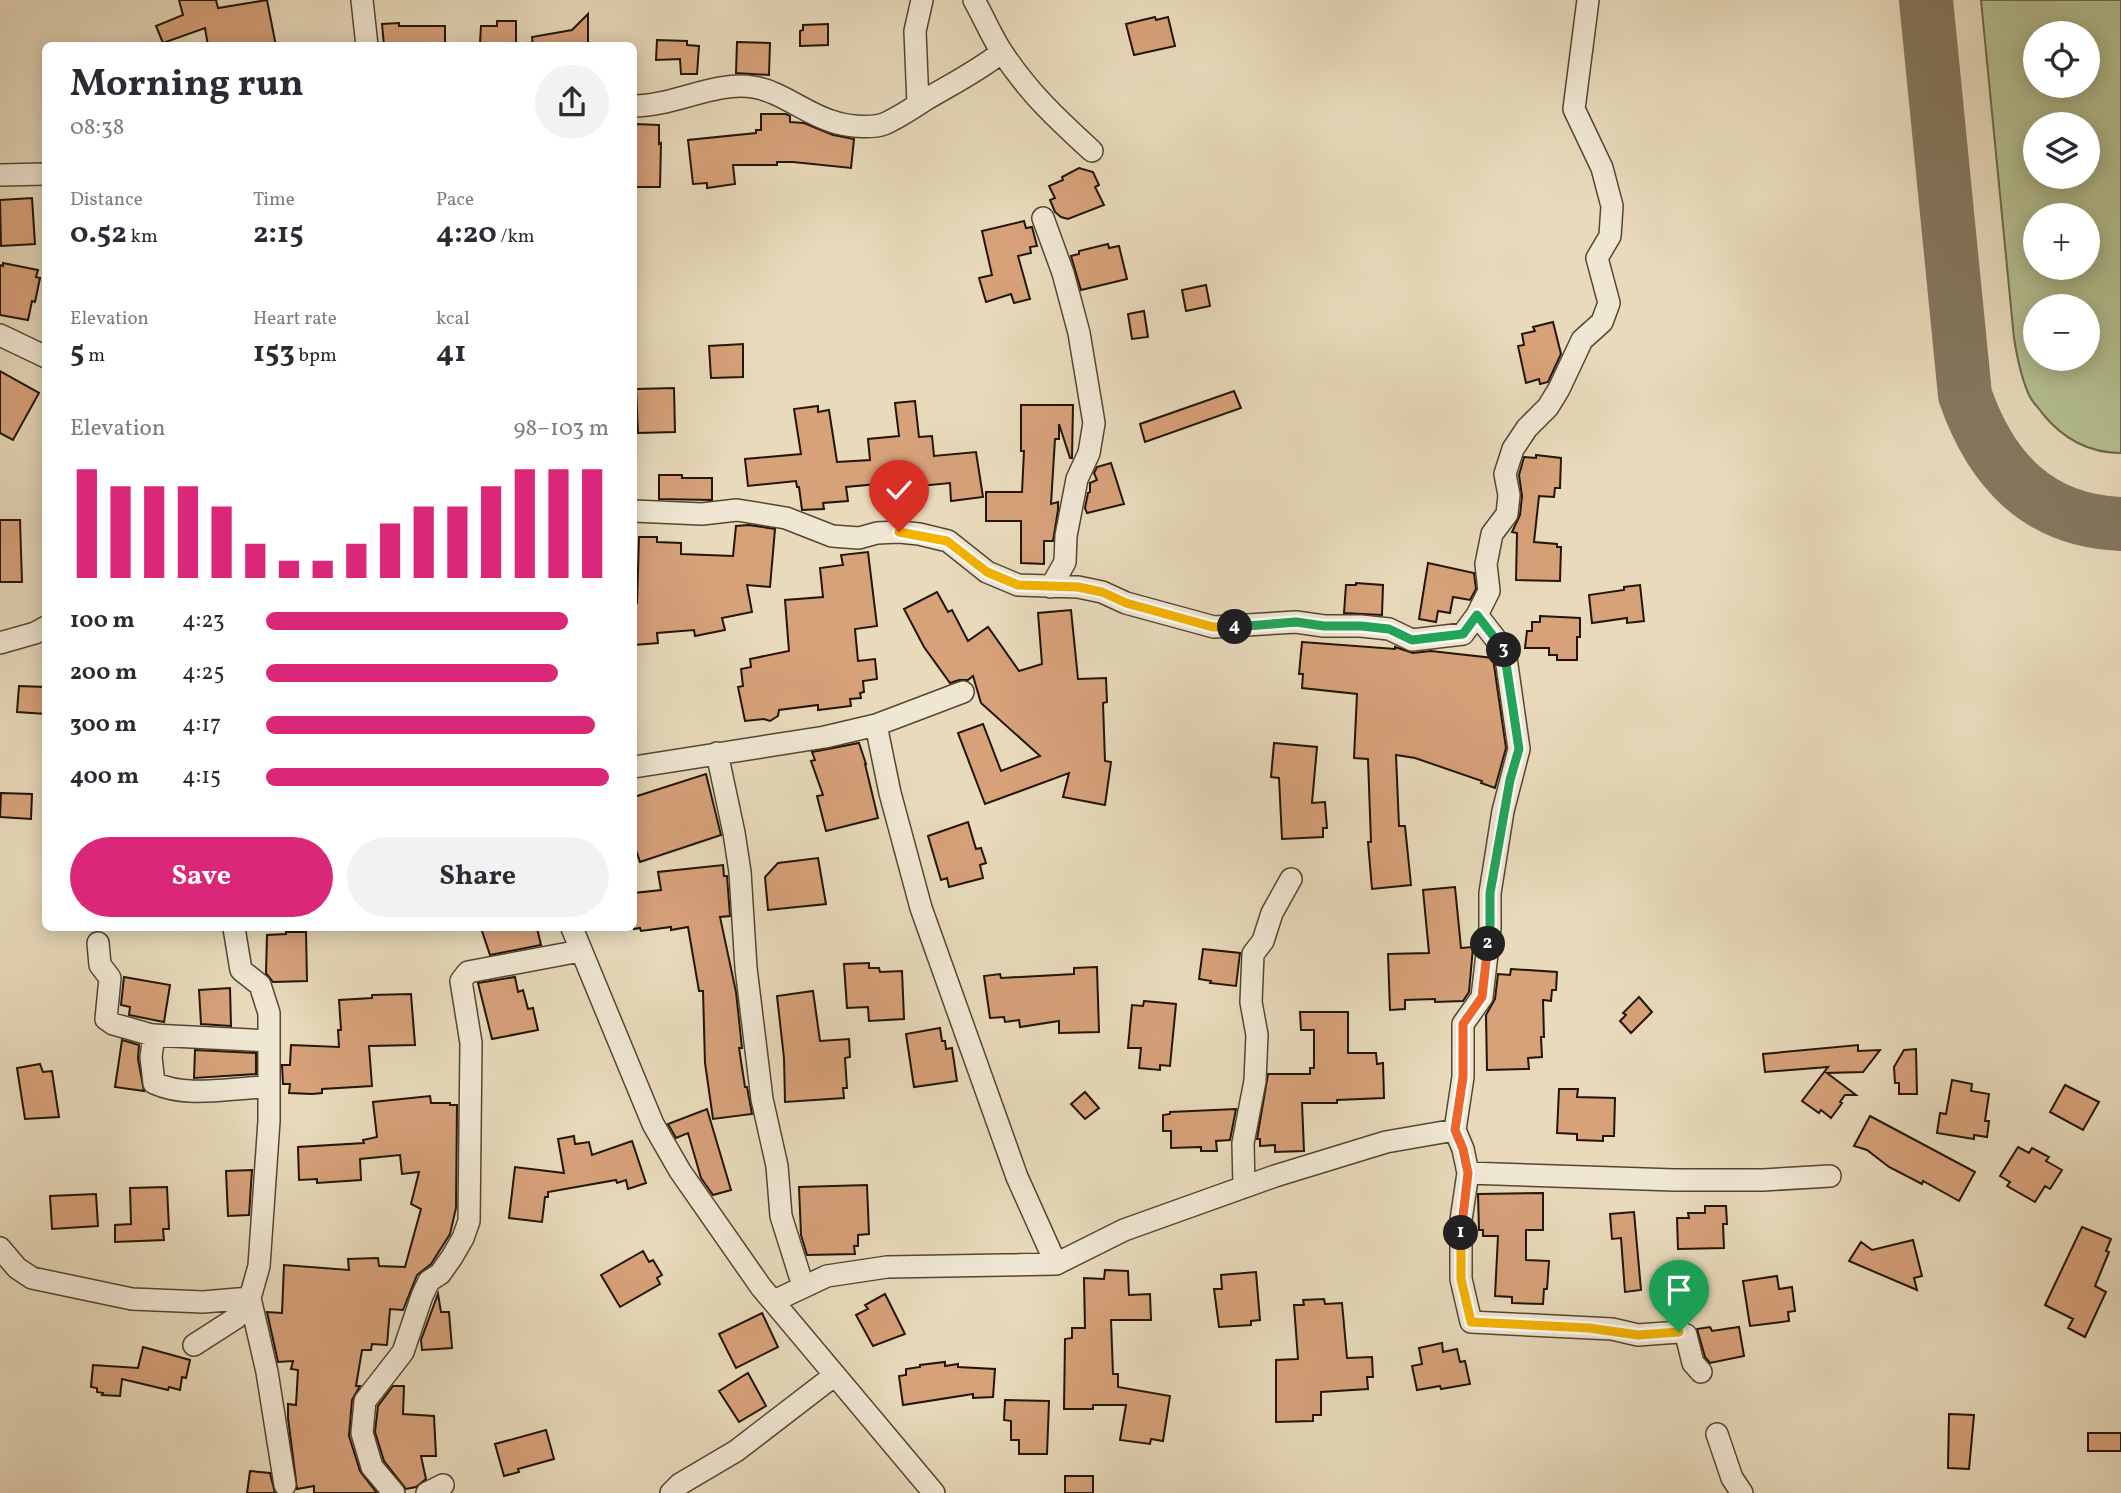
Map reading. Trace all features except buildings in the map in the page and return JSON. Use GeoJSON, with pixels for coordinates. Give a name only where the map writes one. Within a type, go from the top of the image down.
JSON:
{"type":"FeatureCollection","features":[{"type":"Feature","properties":{"kind":"street"},"geometry":{"type":"LineString","coordinates":[[362,0],[367,42]]}},
{"type":"Feature","properties":{"kind":"street"},"geometry":{"type":"LineString","coordinates":[[918,104],[915,31],[922,0]]}},
{"type":"Feature","properties":{"kind":"street"},"geometry":{"type":"LineString","coordinates":[[974,0],[1002,52],[1043,106],[1092,151]]}},
{"type":"Feature","properties":{"kind":"street"},"geometry":{"type":"LineString","coordinates":[[637,512],[702,514],[737,510],[786,518],[832,536],[859,538],[877,533],[919,534],[947,541],[987,572],[1018,585],[1078,587],[1102,592],[1126,603],[1213,627],[1296,622],[1324,626],[1361,626],[1389,629],[1412,640],[1463,634],[1489,592],[1486,564],[1492,534],[1507,514],[1509,495],[1505,474],[1513,450],[1527,428],[1548,407],[1582,340],[1602,322],[1609,303],[1597,258],[1610,236],[1610,197],[1602,169],[1574,109],[1588,0]]}},
{"type":"Feature","properties":{"kind":"street"},"geometry":{"type":"LineString","coordinates":[[637,106],[660,104],[734,86],[757,87],[811,114],[835,122],[883,124],[946,90],[1002,52]]}},
{"type":"Feature","properties":{"kind":"street"},"geometry":{"type":"LineString","coordinates":[[0,175],[42,174]]}},
{"type":"Feature","properties":{"kind":"street"},"geometry":{"type":"LineString","coordinates":[[1043,218],[1063,274],[1079,333],[1094,423],[1089,453],[1077,479],[1066,536],[1065,562],[1051,587]]}},
{"type":"Feature","properties":{"kind":"street"},"geometry":{"type":"LineString","coordinates":[[0,335],[42,355]]}},
{"type":"Feature","properties":{"kind":"street"},"geometry":{"type":"LineString","coordinates":[[1477,615],[1505,651],[1519,749],[1507,790],[1490,893],[1490,928],[1482,997],[1463,1024],[1463,1077],[1455,1130],[1463,1149],[1468,1173],[1461,1220],[1461,1279],[1471,1322],[1589,1328],[1638,1335],[1679,1332],[1686,1335],[1693,1363],[1701,1373]]}},
{"type":"Feature","properties":{"kind":"street"},"geometry":{"type":"LineString","coordinates":[[0,643],[42,629]]}},
{"type":"Feature","properties":{"kind":"street"},"geometry":{"type":"LineString","coordinates":[[637,766],[798,743],[876,725],[963,692]]}},
{"type":"Feature","properties":{"kind":"street"},"geometry":{"type":"LineString","coordinates":[[876,725],[890,793],[921,908],[1017,1177],[1056,1264]]}},
{"type":"Feature","properties":{"kind":"street"},"geometry":{"type":"LineString","coordinates":[[717,753],[740,872],[746,968],[762,1099],[777,1166],[781,1216],[803,1286]]}},
{"type":"Feature","properties":{"kind":"street"},"geometry":{"type":"LineString","coordinates":[[1244,1187],[1243,1143],[1255,1081],[1257,1035],[1251,1002],[1253,954],[1263,941],[1272,913],[1291,879]]}},
{"type":"Feature","properties":{"kind":"street"},"geometry":{"type":"LineString","coordinates":[[194,1345],[236,1318],[250,1298],[260,1266],[269,1121],[269,1013],[260,985],[241,970],[234,931]]}},
{"type":"Feature","properties":{"kind":"street"},"geometry":{"type":"LineString","coordinates":[[573,931],[653,1124],[687,1182],[761,1287],[934,1493]]}},
{"type":"Feature","properties":{"kind":"street"},"geometry":{"type":"LineString","coordinates":[[98,943],[100,965],[110,978],[106,1019],[113,1024],[154,1035],[269,1041]]}},
{"type":"Feature","properties":{"kind":"street"},"geometry":{"type":"LineString","coordinates":[[394,1493],[372,1467],[362,1433],[363,1412],[365,1401],[403,1352],[429,1281],[440,1274],[452,1257],[469,1221],[471,1043],[461,981],[468,972],[580,951]]}},
{"type":"Feature","properties":{"kind":"street"},"geometry":{"type":"LineString","coordinates":[[154,1035],[154,1083],[165,1088],[223,1090],[269,1087]]}},
{"type":"Feature","properties":{"kind":"street"},"geometry":{"type":"LineString","coordinates":[[774,1301],[827,1276],[887,1268],[1056,1264],[1124,1230],[1244,1187],[1386,1142],[1455,1130]]}},
{"type":"Feature","properties":{"kind":"street"},"geometry":{"type":"LineString","coordinates":[[1468,1173],[1674,1180],[1763,1180],[1830,1176]]}},
{"type":"Feature","properties":{"kind":"street"},"geometry":{"type":"LineString","coordinates":[[0,1248],[17,1268],[33,1278],[132,1299],[203,1303],[250,1298]]}},
{"type":"Feature","properties":{"kind":"street"},"geometry":{"type":"LineString","coordinates":[[250,1298],[267,1373],[285,1485]]}},
{"type":"Feature","properties":{"kind":"street"},"geometry":{"type":"LineString","coordinates":[[671,1493],[680,1484],[736,1451],[835,1375]]}},
{"type":"Feature","properties":{"kind":"street"},"geometry":{"type":"LineString","coordinates":[[1717,1434],[1732,1478],[1742,1493]]}},
{"type":"Feature","properties":{"kind":"green space"},"geometry":{"type":"Polygon","coordinates":[[[1981,0],[2121,0],[2121,453],[2087,447],[2059,430],[2033,402],[2020,367],[2014,338],[1981,0]]]}},
{"type":"Feature","properties":{"kind":"taxiway"},"geometry":{"type":"LineString","coordinates":[[1926,0],[1965,395],[1989,446],[2004,468],[2022,486],[2042,502],[2065,513],[2092,521],[2121,524]]}},
{"type":"Feature","properties":{"kind":"route"},"geometry":{"type":"LineString","coordinates":[[899,532],[947,541],[987,572],[1018,585],[1078,587],[1102,592],[1126,603],[1213,627],[1296,622],[1324,626],[1361,626],[1389,629],[1412,640],[1463,634],[1477,615],[1493,639],[1505,651],[1519,749],[1503,811],[1490,893],[1490,928],[1482,997],[1463,1024],[1463,1077],[1455,1130],[1463,1149],[1468,1173],[1461,1220],[1461,1279],[1471,1322],[1612,1329],[1638,1335],[1679,1332]]}}]}
